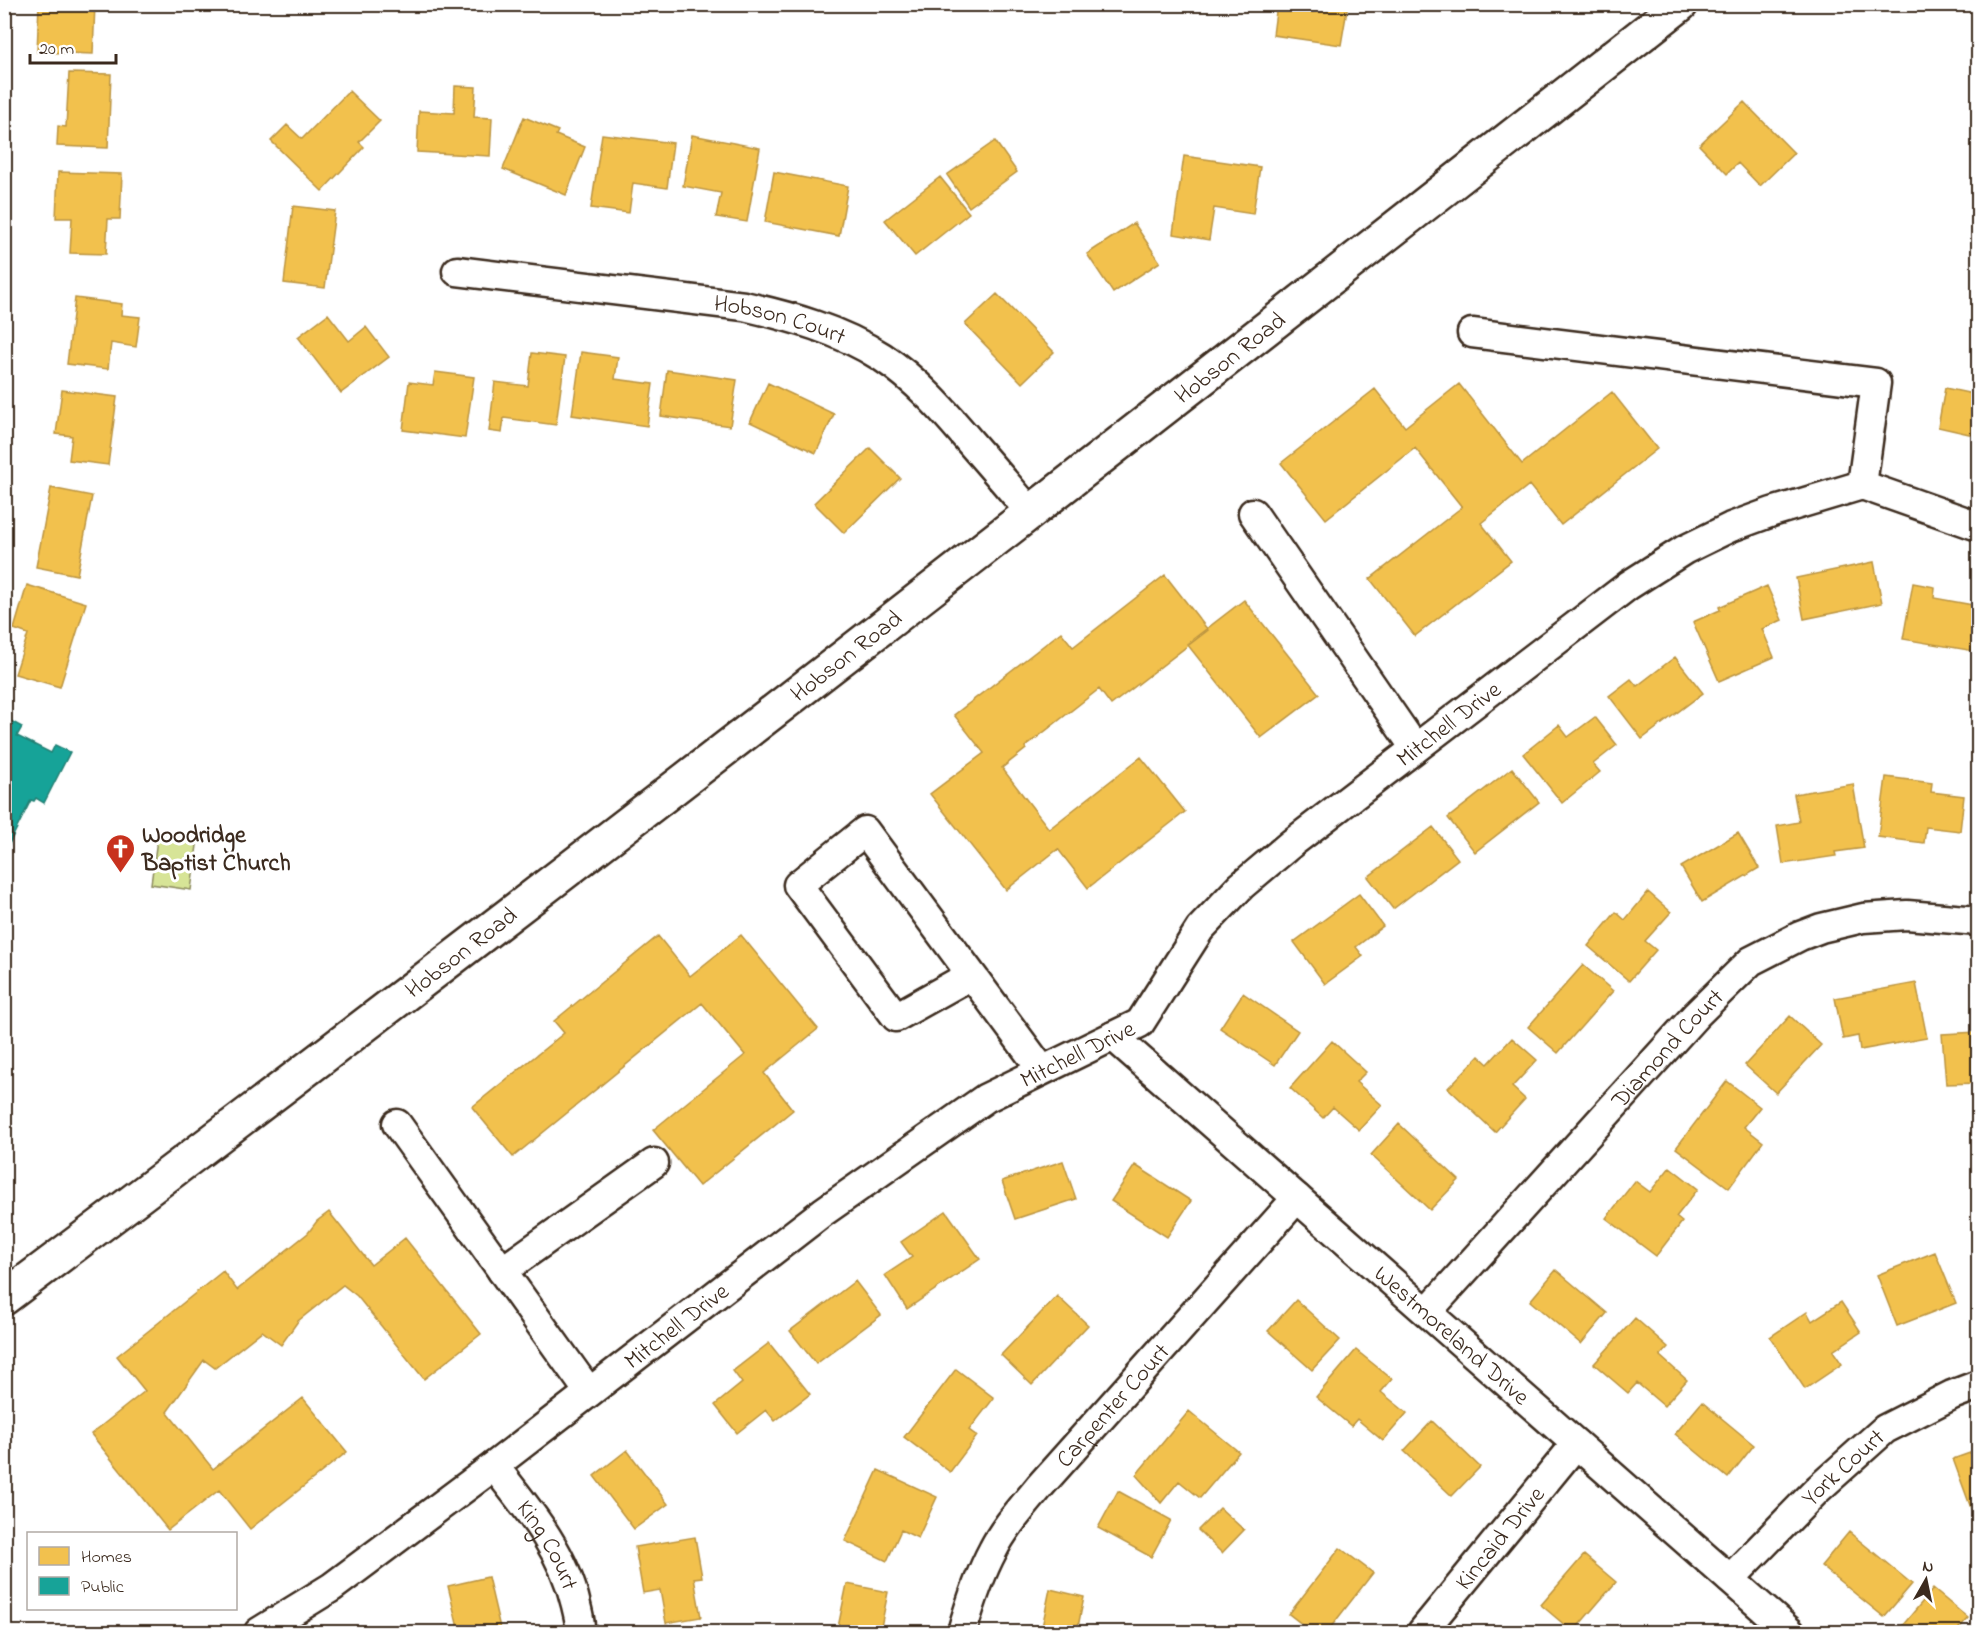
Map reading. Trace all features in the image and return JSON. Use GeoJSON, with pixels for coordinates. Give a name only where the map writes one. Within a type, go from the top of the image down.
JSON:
{"type":"FeatureCollection","features":[{"type":"Feature","properties":{"kind":"main road","name":"Hobson Road"},"geometry":{"type":"LineString","coordinates":[[4,1298],[335,1048],[1031,513],[1681,4]]}},
{"type":"Feature","properties":{"kind":"street","name":"Hobson Court"},"geometry":{"type":"LineString","coordinates":[[458,271],[744,306],[784,315],[817,326],[882,357],[931,397],[1031,513]]}},
{"type":"Feature","properties":{"kind":"street"},"geometry":{"type":"LineString","coordinates":[[1472,333],[1876,383],[1862,485],[1978,526]]}},
{"type":"Feature","properties":{"kind":"street","name":"Mitchell Drive"},"geometry":{"type":"LineString","coordinates":[[259,1632],[332,1587],[494,1466],[823,1212],[986,1098],[1140,1023],[1200,929],[1241,886],[1292,843],[1629,585],[1684,550],[1731,527],[1862,485]]}},
{"type":"Feature","properties":{"kind":"street"},"geometry":{"type":"LineString","coordinates":[[1253,513],[1415,748]]}},
{"type":"Feature","properties":{"kind":"street"},"geometry":{"type":"LineString","coordinates":[[971,975],[896,1017],[798,885],[865,831],[1042,1070]]}},
{"type":"Feature","properties":{"kind":"street","name":"Diamond Court"},"geometry":{"type":"LineString","coordinates":[[1427,1312],[1696,1015],[1751,962],[1800,936],[1821,928],[1863,918],[1907,915],[1978,921]]}},
{"type":"Feature","properties":{"kind":"street","name":"Westmoreland Drive"},"geometry":{"type":"LineString","coordinates":[[1113,1036],[1790,1632]]}},
{"type":"Feature","properties":{"kind":"street"},"geometry":{"type":"LineString","coordinates":[[397,1124],[589,1392]]}},
{"type":"Feature","properties":{"kind":"street"},"geometry":{"type":"LineString","coordinates":[[502,1271],[654,1163]]}},
{"type":"Feature","properties":{"kind":"street","name":"Carpenter Court"},"geometry":{"type":"LineString","coordinates":[[962,1632],[973,1595],[993,1548],[1015,1517],[1297,1198]]}},
{"type":"Feature","properties":{"kind":"street","name":"York Court"},"geometry":{"type":"LineString","coordinates":[[1730,1579],[1818,1489],[1885,1430],[1952,1395],[1978,1385]]}},
{"type":"Feature","properties":{"kind":"street","name":"Kincaid Drive"},"geometry":{"type":"LineString","coordinates":[[1422,1632],[1576,1444]]}},
{"type":"Feature","properties":{"kind":"street","name":"King Court"},"geometry":{"type":"LineString","coordinates":[[494,1466],[536,1520],[559,1557],[573,1592],[580,1632]]}},
{"type":"Feature","properties":{"kind":"green space"},"geometry":{"type":"Polygon","coordinates":[[[158,832],[198,838],[191,890],[151,884],[158,832]]]}},
{"type":"Feature","properties":{"kind":"building: Homes"},"geometry":{"type":"Polygon","coordinates":[[[39,4],[95,4],[93,54],[37,52],[39,4]]]}},
{"type":"Feature","properties":{"kind":"building: Homes"},"geometry":{"type":"Polygon","coordinates":[[[1277,4],[1348,4],[1341,45],[1273,35],[1277,4]]]}},
{"type":"Feature","properties":{"kind":"building: Homes"},"geometry":{"type":"Polygon","coordinates":[[[69,73],[111,74],[108,148],[57,146],[58,126],[66,127],[69,73]]]}},
{"type":"Feature","properties":{"kind":"building: Homes"},"geometry":{"type":"Polygon","coordinates":[[[455,86],[476,87],[474,117],[492,118],[490,156],[417,152],[419,111],[454,113],[455,86]]]}},
{"type":"Feature","properties":{"kind":"building: Homes"},"geometry":{"type":"Polygon","coordinates":[[[349,91],[380,121],[359,142],[364,147],[322,191],[271,141],[287,125],[302,139],[349,91]]]}},
{"type":"Feature","properties":{"kind":"building: Homes"},"geometry":{"type":"Polygon","coordinates":[[[1744,102],[1794,153],[1760,186],[1738,163],[1727,174],[1699,145],[1744,102]]]}},
{"type":"Feature","properties":{"kind":"building: Homes"},"geometry":{"type":"Polygon","coordinates":[[[524,117],[558,131],[556,135],[585,147],[566,195],[503,169],[524,117]]]}},
{"type":"Feature","properties":{"kind":"building: Homes"},"geometry":{"type":"Polygon","coordinates":[[[602,134],[673,143],[667,188],[633,183],[629,213],[591,208],[602,134]]]}},
{"type":"Feature","properties":{"kind":"building: Homes"},"geometry":{"type":"Polygon","coordinates":[[[692,135],[760,148],[747,222],[716,217],[721,193],[683,186],[692,135]]]}},
{"type":"Feature","properties":{"kind":"building: Homes"},"geometry":{"type":"Polygon","coordinates":[[[995,141],[1017,172],[969,207],[947,175],[995,141]]]}},
{"type":"Feature","properties":{"kind":"building: Homes"},"geometry":{"type":"Polygon","coordinates":[[[1184,156],[1260,167],[1253,214],[1214,208],[1209,240],[1173,234],[1184,156]]]}},
{"type":"Feature","properties":{"kind":"building: Homes"},"geometry":{"type":"Polygon","coordinates":[[[58,172],[122,174],[120,219],[108,219],[106,254],[70,253],[72,218],[56,218],[58,172]]]}},
{"type":"Feature","properties":{"kind":"building: Homes"},"geometry":{"type":"Polygon","coordinates":[[[774,172],[848,186],[839,236],[765,222],[774,172]]]}},
{"type":"Feature","properties":{"kind":"building: Homes"},"geometry":{"type":"Polygon","coordinates":[[[940,177],[969,213],[915,256],[885,220],[940,177]]]}},
{"type":"Feature","properties":{"kind":"building: Homes"},"geometry":{"type":"Polygon","coordinates":[[[293,206],[335,211],[325,288],[284,283],[293,206]]]}},
{"type":"Feature","properties":{"kind":"building: Homes"},"geometry":{"type":"Polygon","coordinates":[[[1134,223],[1160,262],[1113,293],[1087,254],[1134,223]]]}},
{"type":"Feature","properties":{"kind":"building: Homes"},"geometry":{"type":"Polygon","coordinates":[[[997,294],[1054,352],[1022,383],[965,324],[997,294]]]}},
{"type":"Feature","properties":{"kind":"building: Homes"},"geometry":{"type":"Polygon","coordinates":[[[75,298],[122,304],[121,315],[140,317],[136,347],[111,343],[108,369],[67,364],[75,298]]]}},
{"type":"Feature","properties":{"kind":"building: Homes"},"geometry":{"type":"Polygon","coordinates":[[[328,314],[349,341],[366,327],[389,357],[341,393],[298,337],[328,314]]]}},
{"type":"Feature","properties":{"kind":"building: Homes"},"geometry":{"type":"Polygon","coordinates":[[[581,352],[618,357],[615,379],[653,384],[647,426],[572,415],[581,352]]]}},
{"type":"Feature","properties":{"kind":"building: Homes"},"geometry":{"type":"Polygon","coordinates":[[[532,353],[565,357],[556,425],[504,418],[502,433],[489,431],[495,382],[528,386],[532,353]]]}},
{"type":"Feature","properties":{"kind":"building: Homes"},"geometry":{"type":"Polygon","coordinates":[[[667,370],[737,380],[730,426],[661,416],[667,370]]]}},
{"type":"Feature","properties":{"kind":"building: Homes"},"geometry":{"type":"Polygon","coordinates":[[[435,372],[474,377],[465,438],[403,430],[409,382],[433,385],[435,372]]]}},
{"type":"Feature","properties":{"kind":"building: Homes"},"geometry":{"type":"Polygon","coordinates":[[[768,383],[834,414],[816,453],[750,422],[768,383]]]}},
{"type":"Feature","properties":{"kind":"building: Homes"},"geometry":{"type":"Polygon","coordinates":[[[1459,384],[1522,464],[1612,392],[1657,449],[1561,525],[1529,485],[1481,523],[1511,561],[1415,636],[1370,579],[1462,507],[1415,448],[1326,519],[1281,463],[1375,389],[1405,427],[1459,384]]]}},
{"type":"Feature","properties":{"kind":"building: Homes"},"geometry":{"type":"Polygon","coordinates":[[[1945,388],[1978,395],[1978,436],[1938,427],[1945,388]]]}},
{"type":"Feature","properties":{"kind":"building: Homes"},"geometry":{"type":"Polygon","coordinates":[[[62,390],[117,397],[108,465],[69,460],[72,436],[56,434],[62,390]]]}},
{"type":"Feature","properties":{"kind":"building: Homes"},"geometry":{"type":"Polygon","coordinates":[[[870,448],[900,478],[844,533],[814,503],[870,448]]]}},
{"type":"Feature","properties":{"kind":"building: Homes"},"geometry":{"type":"Polygon","coordinates":[[[51,488],[92,496],[77,575],[36,567],[51,488]]]}},
{"type":"Feature","properties":{"kind":"building: Homes"},"geometry":{"type":"Polygon","coordinates":[[[1874,562],[1882,603],[1804,619],[1796,578],[1874,562]]]}},
{"type":"Feature","properties":{"kind":"building: Homes"},"geometry":{"type":"Polygon","coordinates":[[[1165,575],[1208,630],[1111,705],[1099,689],[1002,768],[1049,829],[1141,757],[1185,812],[1088,888],[1058,849],[1006,890],[930,794],[984,753],[954,715],[1061,632],[1073,647],[1165,575]]]}},
{"type":"Feature","properties":{"kind":"building: Homes"},"geometry":{"type":"Polygon","coordinates":[[[1913,583],[1935,587],[1934,598],[1978,606],[1974,651],[1903,639],[1913,583]]]}},
{"type":"Feature","properties":{"kind":"building: Homes"},"geometry":{"type":"Polygon","coordinates":[[[27,585],[86,603],[60,687],[15,674],[28,634],[14,629],[27,585]]]}},
{"type":"Feature","properties":{"kind":"building: Homes"},"geometry":{"type":"Polygon","coordinates":[[[1767,586],[1782,620],[1762,629],[1774,657],[1719,681],[1693,622],[1720,610],[1719,607],[1767,586]]]}},
{"type":"Feature","properties":{"kind":"building: Homes"},"geometry":{"type":"Polygon","coordinates":[[[1244,600],[1319,694],[1261,738],[1187,644],[1244,600]]]}},
{"type":"Feature","properties":{"kind":"building: Homes"},"geometry":{"type":"Polygon","coordinates":[[[1675,657],[1703,693],[1642,739],[1609,696],[1631,679],[1637,686],[1675,657]]]}},
{"type":"Feature","properties":{"kind":"building: Homes"},"geometry":{"type":"Polygon","coordinates":[[[1595,717],[1617,745],[1593,764],[1600,772],[1562,803],[1523,754],[1559,725],[1568,737],[1595,717]]]}},
{"type":"Feature","properties":{"kind":"building: Homes"},"geometry":{"type":"Polygon","coordinates":[[[1512,768],[1539,802],[1475,852],[1448,818],[1512,768]]]}},
{"type":"Feature","properties":{"kind":"building: Homes"},"geometry":{"type":"Polygon","coordinates":[[[1886,777],[1932,783],[1931,792],[1964,796],[1960,831],[1926,827],[1924,843],[1878,837],[1886,777]]]}},
{"type":"Feature","properties":{"kind":"building: Homes"},"geometry":{"type":"Polygon","coordinates":[[[1853,784],[1864,848],[1835,852],[1836,856],[1783,864],[1777,826],[1799,822],[1794,794],[1853,784]]]}},
{"type":"Feature","properties":{"kind":"building: Homes"},"geometry":{"type":"Polygon","coordinates":[[[1433,827],[1458,859],[1393,909],[1368,877],[1433,827]]]}},
{"type":"Feature","properties":{"kind":"building: Homes"},"geometry":{"type":"Polygon","coordinates":[[[1738,833],[1759,868],[1702,902],[1681,867],[1738,833]]]}},
{"type":"Feature","properties":{"kind":"building: Homes"},"geometry":{"type":"Polygon","coordinates":[[[1648,892],[1671,912],[1645,941],[1656,950],[1629,981],[1588,946],[1616,912],[1625,920],[1648,892]]]}},
{"type":"Feature","properties":{"kind":"building: Homes"},"geometry":{"type":"Polygon","coordinates":[[[1359,894],[1383,926],[1356,947],[1363,956],[1325,984],[1294,942],[1359,894]]]}},
{"type":"Feature","properties":{"kind":"building: Homes"},"geometry":{"type":"Polygon","coordinates":[[[741,935],[818,1029],[764,1073],[793,1110],[699,1186],[653,1130],[745,1055],[702,1003],[513,1157],[472,1107],[564,1033],[554,1021],[658,936],[690,976],[741,935]]]}},
{"type":"Feature","properties":{"kind":"building: Homes"},"geometry":{"type":"Polygon","coordinates":[[[1583,965],[1613,991],[1558,1053],[1528,1027],[1583,965]]]}},
{"type":"Feature","properties":{"kind":"building: Homes"},"geometry":{"type":"Polygon","coordinates":[[[1916,983],[1927,1038],[1860,1050],[1858,1036],[1843,1039],[1835,998],[1916,983]]]}},
{"type":"Feature","properties":{"kind":"building: Homes"},"geometry":{"type":"Polygon","coordinates":[[[1243,993],[1298,1031],[1275,1065],[1220,1028],[1243,993]]]}},
{"type":"Feature","properties":{"kind":"building: Homes"},"geometry":{"type":"Polygon","coordinates":[[[1790,1016],[1821,1045],[1776,1093],[1745,1065],[1790,1016]]]}},
{"type":"Feature","properties":{"kind":"building: Homes"},"geometry":{"type":"Polygon","coordinates":[[[1977,1032],[1978,1083],[1946,1084],[1942,1034],[1977,1032]]]}},
{"type":"Feature","properties":{"kind":"building: Homes"},"geometry":{"type":"Polygon","coordinates":[[[1512,1038],[1537,1060],[1512,1087],[1525,1099],[1495,1132],[1448,1088],[1479,1056],[1488,1064],[1512,1038]]]}},
{"type":"Feature","properties":{"kind":"building: Homes"},"geometry":{"type":"Polygon","coordinates":[[[1332,1041],[1366,1072],[1356,1082],[1382,1105],[1359,1130],[1333,1107],[1323,1118],[1290,1088],[1332,1041]]]}},
{"type":"Feature","properties":{"kind":"building: Homes"},"geometry":{"type":"Polygon","coordinates":[[[1727,1081],[1760,1107],[1744,1127],[1763,1142],[1729,1188],[1676,1148],[1727,1081]]]}},
{"type":"Feature","properties":{"kind":"building: Homes"},"geometry":{"type":"Polygon","coordinates":[[[1399,1124],[1459,1180],[1430,1210],[1371,1155],[1399,1124]]]}},
{"type":"Feature","properties":{"kind":"building: Homes"},"geometry":{"type":"Polygon","coordinates":[[[1063,1161],[1076,1199],[1015,1219],[1002,1181],[1063,1161]]]}},
{"type":"Feature","properties":{"kind":"building: Homes"},"geometry":{"type":"Polygon","coordinates":[[[1135,1165],[1191,1201],[1167,1237],[1111,1201],[1135,1165]]]}},
{"type":"Feature","properties":{"kind":"building: Homes"},"geometry":{"type":"Polygon","coordinates":[[[1670,1167],[1698,1189],[1676,1217],[1682,1222],[1656,1256],[1606,1218],[1635,1181],[1650,1192],[1670,1167]]]}},
{"type":"Feature","properties":{"kind":"building: Homes"},"geometry":{"type":"Polygon","coordinates":[[[946,1211],[980,1259],[907,1309],[885,1275],[912,1257],[901,1242],[946,1211]]]}},
{"type":"Feature","properties":{"kind":"building: Homes"},"geometry":{"type":"Polygon","coordinates":[[[329,1212],[371,1265],[405,1238],[481,1334],[424,1379],[357,1296],[343,1285],[298,1321],[281,1345],[262,1331],[215,1368],[204,1360],[167,1412],[213,1469],[303,1398],[347,1452],[250,1529],[219,1490],[168,1530],[91,1434],[145,1391],[117,1356],[223,1271],[237,1290],[308,1233],[317,1221],[329,1212]]]}},
{"type":"Feature","properties":{"kind":"building: Homes"},"geometry":{"type":"Polygon","coordinates":[[[1978,1234],[1978,1297],[1973,1235],[1978,1234]]]}},
{"type":"Feature","properties":{"kind":"building: Homes"},"geometry":{"type":"Polygon","coordinates":[[[1935,1252],[1956,1303],[1897,1326],[1877,1275],[1935,1252]]]}},
{"type":"Feature","properties":{"kind":"building: Homes"},"geometry":{"type":"Polygon","coordinates":[[[1556,1270],[1607,1313],[1581,1344],[1530,1301],[1556,1270]]]}},
{"type":"Feature","properties":{"kind":"building: Homes"},"geometry":{"type":"Polygon","coordinates":[[[855,1281],[881,1315],[816,1364],[790,1331],[855,1281]]]}},
{"type":"Feature","properties":{"kind":"building: Homes"},"geometry":{"type":"Polygon","coordinates":[[[1057,1296],[1088,1325],[1032,1385],[1001,1355],[1057,1296]]]}},
{"type":"Feature","properties":{"kind":"building: Homes"},"geometry":{"type":"Polygon","coordinates":[[[1296,1300],[1340,1340],[1312,1370],[1268,1331],[1296,1300]]]}},
{"type":"Feature","properties":{"kind":"building: Homes"},"geometry":{"type":"Polygon","coordinates":[[[1841,1302],[1861,1332],[1833,1351],[1842,1364],[1805,1389],[1770,1337],[1807,1312],[1812,1321],[1841,1302]]]}},
{"type":"Feature","properties":{"kind":"building: Homes"},"geometry":{"type":"Polygon","coordinates":[[[1635,1318],[1668,1347],[1660,1356],[1687,1380],[1664,1406],[1637,1383],[1628,1393],[1594,1364],[1635,1318]]]}},
{"type":"Feature","properties":{"kind":"building: Homes"},"geometry":{"type":"Polygon","coordinates":[[[769,1343],[810,1394],[775,1421],[766,1410],[737,1433],[715,1405],[742,1383],[733,1371],[769,1343]]]}},
{"type":"Feature","properties":{"kind":"building: Homes"},"geometry":{"type":"Polygon","coordinates":[[[1356,1350],[1392,1379],[1381,1392],[1407,1413],[1383,1441],[1357,1419],[1351,1426],[1316,1397],[1356,1350]]]}},
{"type":"Feature","properties":{"kind":"building: Homes"},"geometry":{"type":"Polygon","coordinates":[[[956,1369],[994,1398],[969,1430],[977,1436],[950,1472],[904,1437],[956,1369]]]}},
{"type":"Feature","properties":{"kind":"building: Homes"},"geometry":{"type":"Polygon","coordinates":[[[1702,1402],[1754,1445],[1728,1478],[1675,1434],[1702,1402]]]}},
{"type":"Feature","properties":{"kind":"building: Homes"},"geometry":{"type":"Polygon","coordinates":[[[1189,1411],[1239,1452],[1200,1498],[1179,1481],[1161,1503],[1136,1475],[1189,1411]]]}},
{"type":"Feature","properties":{"kind":"building: Homes"},"geometry":{"type":"Polygon","coordinates":[[[1432,1421],[1480,1467],[1452,1496],[1404,1451],[1432,1421]]]}},
{"type":"Feature","properties":{"kind":"building: Homes"},"geometry":{"type":"Polygon","coordinates":[[[627,1450],[668,1504],[634,1529],[594,1476],[627,1450]]]}},
{"type":"Feature","properties":{"kind":"building: Homes"},"geometry":{"type":"Polygon","coordinates":[[[1978,1450],[1978,1517],[1975,1519],[1953,1459],[1978,1450]]]}},
{"type":"Feature","properties":{"kind":"building: Homes"},"geometry":{"type":"Polygon","coordinates":[[[878,1470],[937,1497],[918,1538],[901,1530],[887,1561],[845,1541],[878,1470]]]}},
{"type":"Feature","properties":{"kind":"building: Homes"},"geometry":{"type":"Polygon","coordinates":[[[1118,1491],[1171,1520],[1151,1557],[1098,1528],[1118,1491]]]}},
{"type":"Feature","properties":{"kind":"building: Homes"},"geometry":{"type":"Polygon","coordinates":[[[1220,1508],[1244,1530],[1222,1553],[1198,1530],[1220,1508]]]}},
{"type":"Feature","properties":{"kind":"building: Homes"},"geometry":{"type":"Polygon","coordinates":[[[1849,1532],[1912,1584],[1884,1617],[1821,1566],[1849,1532]]]}},
{"type":"Feature","properties":{"kind":"building: Homes"},"geometry":{"type":"Polygon","coordinates":[[[695,1537],[702,1577],[694,1578],[701,1617],[666,1623],[660,1590],[643,1593],[635,1547],[695,1537]]]}},
{"type":"Feature","properties":{"kind":"building: Homes"},"geometry":{"type":"Polygon","coordinates":[[[1340,1548],[1373,1573],[1327,1632],[1312,1632],[1289,1614],[1340,1548]]]}},
{"type":"Feature","properties":{"kind":"building: Homes"},"geometry":{"type":"Polygon","coordinates":[[[1584,1555],[1616,1582],[1573,1632],[1541,1605],[1584,1555]]]}},
{"type":"Feature","properties":{"kind":"building: Homes"},"geometry":{"type":"Polygon","coordinates":[[[488,1577],[501,1632],[459,1632],[448,1586],[488,1577]]]}},
{"type":"Feature","properties":{"kind":"building: Homes"},"geometry":{"type":"Polygon","coordinates":[[[847,1584],[888,1592],[880,1632],[837,1632],[847,1584]]]}},
{"type":"Feature","properties":{"kind":"building: Homes"},"geometry":{"type":"Polygon","coordinates":[[[1050,1589],[1084,1597],[1077,1632],[1041,1632],[1050,1589]]]}},
{"type":"Feature","properties":{"kind":"building: Homes"},"geometry":{"type":"Polygon","coordinates":[[[1933,1589],[1968,1618],[1959,1628],[1964,1632],[1897,1632],[1933,1589]]]}},
{"type":"Feature","properties":{"kind":"building: Public"},"geometry":{"type":"Polygon","coordinates":[[[5,718],[22,727],[17,736],[51,753],[55,745],[70,752],[44,803],[36,798],[34,801],[31,800],[4,854],[5,718]]]}},
{"type":"Feature","properties":{"kind":"place","name":"Woodridge Baptist Church"},"geometry":{"type":"Point","coordinates":[121,874]}}]}
